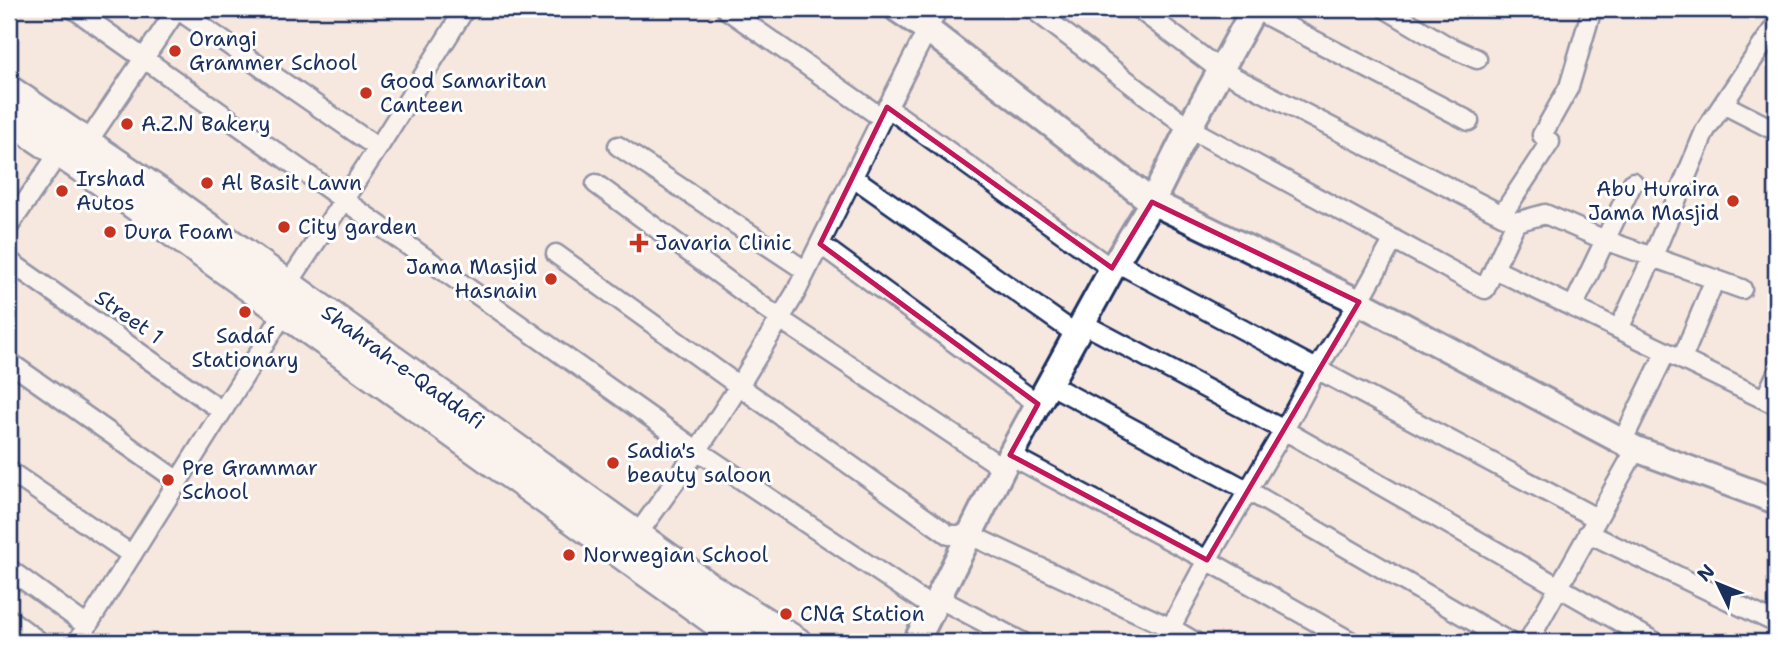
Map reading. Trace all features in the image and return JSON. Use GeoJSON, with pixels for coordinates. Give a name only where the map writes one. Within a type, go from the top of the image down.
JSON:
{"type":"FeatureCollection","features":[{"type":"Feature","properties":{"kind":"main road","name":"Shahrah-e-Qaddafi"},"geometry":{"type":"LineString","coordinates":[[9,90],[159,192],[290,296],[744,642]]}},
{"type":"Feature","properties":{"kind":"main road","name":"Shahrah-e-Qaddafi"},"geometry":{"type":"LineString","coordinates":[[9,120],[290,296],[712,589],[797,642]]}},
{"type":"Feature","properties":{"kind":"street"},"geometry":{"type":"LineString","coordinates":[[74,9],[697,450],[936,603],[1022,642]]}},
{"type":"Feature","properties":{"kind":"street"},"geometry":{"type":"LineString","coordinates":[[87,143],[177,9],[378,148]]}},
{"type":"Feature","properties":{"kind":"street"},"geometry":{"type":"LineString","coordinates":[[77,642],[222,411],[343,200],[465,9]]}},
{"type":"Feature","properties":{"kind":"street"},"geometry":{"type":"LineString","coordinates":[[726,9],[1114,265],[1317,369],[1592,526],[1776,623]]}},
{"type":"Feature","properties":{"kind":"street"},"geometry":{"type":"LineString","coordinates":[[897,9],[933,19],[1152,202],[1359,302],[1629,445],[1776,501]]}},
{"type":"Feature","properties":{"kind":"street"},"geometry":{"type":"LineString","coordinates":[[1033,9],[1189,128],[1485,289],[1494,269],[1509,218],[1550,142],[1542,135],[1569,87],[1592,9]]}},
{"type":"Feature","properties":{"kind":"street"},"geometry":{"type":"LineString","coordinates":[[1139,9],[1220,70],[1509,218],[1545,215],[1605,240],[1742,289]]}},
{"type":"Feature","properties":{"kind":"street"},"geometry":{"type":"LineString","coordinates":[[916,642],[1007,462],[1114,265],[1152,202],[1254,9],[1469,121]]}},
{"type":"Feature","properties":{"kind":"street"},"geometry":{"type":"LineString","coordinates":[[1386,9],[1446,45],[1477,58]]}},
{"type":"Feature","properties":{"kind":"street"},"geometry":{"type":"LineString","coordinates":[[637,536],[739,386],[779,319],[820,244],[933,19]]}},
{"type":"Feature","properties":{"kind":"street"},"geometry":{"type":"LineString","coordinates":[[1619,329],[1653,256],[1705,131],[1776,25]]}},
{"type":"Feature","properties":{"kind":"street"},"geometry":{"type":"LineString","coordinates":[[1723,104],[1776,131]]}},
{"type":"Feature","properties":{"kind":"street"},"geometry":{"type":"LineString","coordinates":[[618,146],[806,271]]}},
{"type":"Feature","properties":{"kind":"street"},"geometry":{"type":"LineString","coordinates":[[9,226],[59,153]]}},
{"type":"Feature","properties":{"kind":"street"},"geometry":{"type":"LineString","coordinates":[[853,177],[1079,328],[1284,429],[1655,642]]}},
{"type":"Feature","properties":{"kind":"street"},"geometry":{"type":"LineString","coordinates":[[1573,307],[1633,182]]}},
{"type":"Feature","properties":{"kind":"street"},"geometry":{"type":"LineString","coordinates":[[596,184],[779,319],[1007,462],[1207,560],[1352,642]]}},
{"type":"Feature","properties":{"kind":"street"},"geometry":{"type":"LineString","coordinates":[[1167,635],[1247,490],[1394,239]]}},
{"type":"Feature","properties":{"kind":"street"},"geometry":{"type":"LineString","coordinates":[[820,244],[1044,394],[1247,490],[1508,642]]}},
{"type":"Feature","properties":{"kind":"street"},"geometry":{"type":"LineString","coordinates":[[556,254],[949,534],[970,535],[1167,635],[1195,642]]}},
{"type":"Feature","properties":{"kind":"street","name":"Street 1"},"geometry":{"type":"LineString","coordinates":[[9,261],[222,411]]}},
{"type":"Feature","properties":{"kind":"street"},"geometry":{"type":"LineString","coordinates":[[1494,269],[1770,402],[1776,375]]}},
{"type":"Feature","properties":{"kind":"street"},"geometry":{"type":"LineString","coordinates":[[1528,642],[1592,526],[1629,445],[1715,279]]}},
{"type":"Feature","properties":{"kind":"street"},"geometry":{"type":"LineString","coordinates":[[9,362],[178,481]]}},
{"type":"Feature","properties":{"kind":"street"},"geometry":{"type":"LineString","coordinates":[[9,471],[132,555]]}},
{"type":"Feature","properties":{"kind":"street"},"geometry":{"type":"LineString","coordinates":[[9,569],[87,626]]}},
{"type":"Feature","properties":{"kind":"street"},"geometry":{"type":"LineString","coordinates":[[9,619],[40,642]]}},
{"type":"Feature","properties":{"kind":"highlighted area"},"geometry":{"type":"Polygon","coordinates":[[[887,107],[1112,268],[1152,202],[1359,302],[1207,560],[1010,455],[1038,404],[820,244],[887,107]]]}},
{"type":"Feature","properties":{"kind":"place","name":"Orangi Grammer School"},"geometry":{"type":"Point","coordinates":[175,51]}},
{"type":"Feature","properties":{"kind":"place","name":"Good Samaritan Canteen"},"geometry":{"type":"Point","coordinates":[366,93]}},
{"type":"Feature","properties":{"kind":"place","name":"A.Z.N Bakery"},"geometry":{"type":"Point","coordinates":[127,124]}},
{"type":"Feature","properties":{"kind":"place","name":"Al Basit Lawn"},"geometry":{"type":"Point","coordinates":[207,183]}},
{"type":"Feature","properties":{"kind":"place","name":"Irshad Autos"},"geometry":{"type":"Point","coordinates":[62,191]}},
{"type":"Feature","properties":{"kind":"place","name":"Abu Huraira Jama Masjid"},"geometry":{"type":"Point","coordinates":[1733,201]}},
{"type":"Feature","properties":{"kind":"place","name":"City garden"},"geometry":{"type":"Point","coordinates":[284,227]}},
{"type":"Feature","properties":{"kind":"place","name":"Dura Foam"},"geometry":{"type":"Point","coordinates":[110,232]}},
{"type":"Feature","properties":{"kind":"place","name":"Javaria Clinic"},"geometry":{"type":"Point","coordinates":[639,243]}},
{"type":"Feature","properties":{"kind":"place","name":"Jama Masjid Hasnain"},"geometry":{"type":"Point","coordinates":[551,279]}},
{"type":"Feature","properties":{"kind":"place","name":"Sadaf Stationary"},"geometry":{"type":"Point","coordinates":[245,312]}},
{"type":"Feature","properties":{"kind":"place","name":"Sadia's beauty saloon"},"geometry":{"type":"Point","coordinates":[613,463]}},
{"type":"Feature","properties":{"kind":"place","name":"Pre Grammar School"},"geometry":{"type":"Point","coordinates":[168,480]}},
{"type":"Feature","properties":{"kind":"place","name":"Norwegian School"},"geometry":{"type":"Point","coordinates":[569,555]}},
{"type":"Feature","properties":{"kind":"place","name":"CNG Station"},"geometry":{"type":"Point","coordinates":[786,614]}}]}
